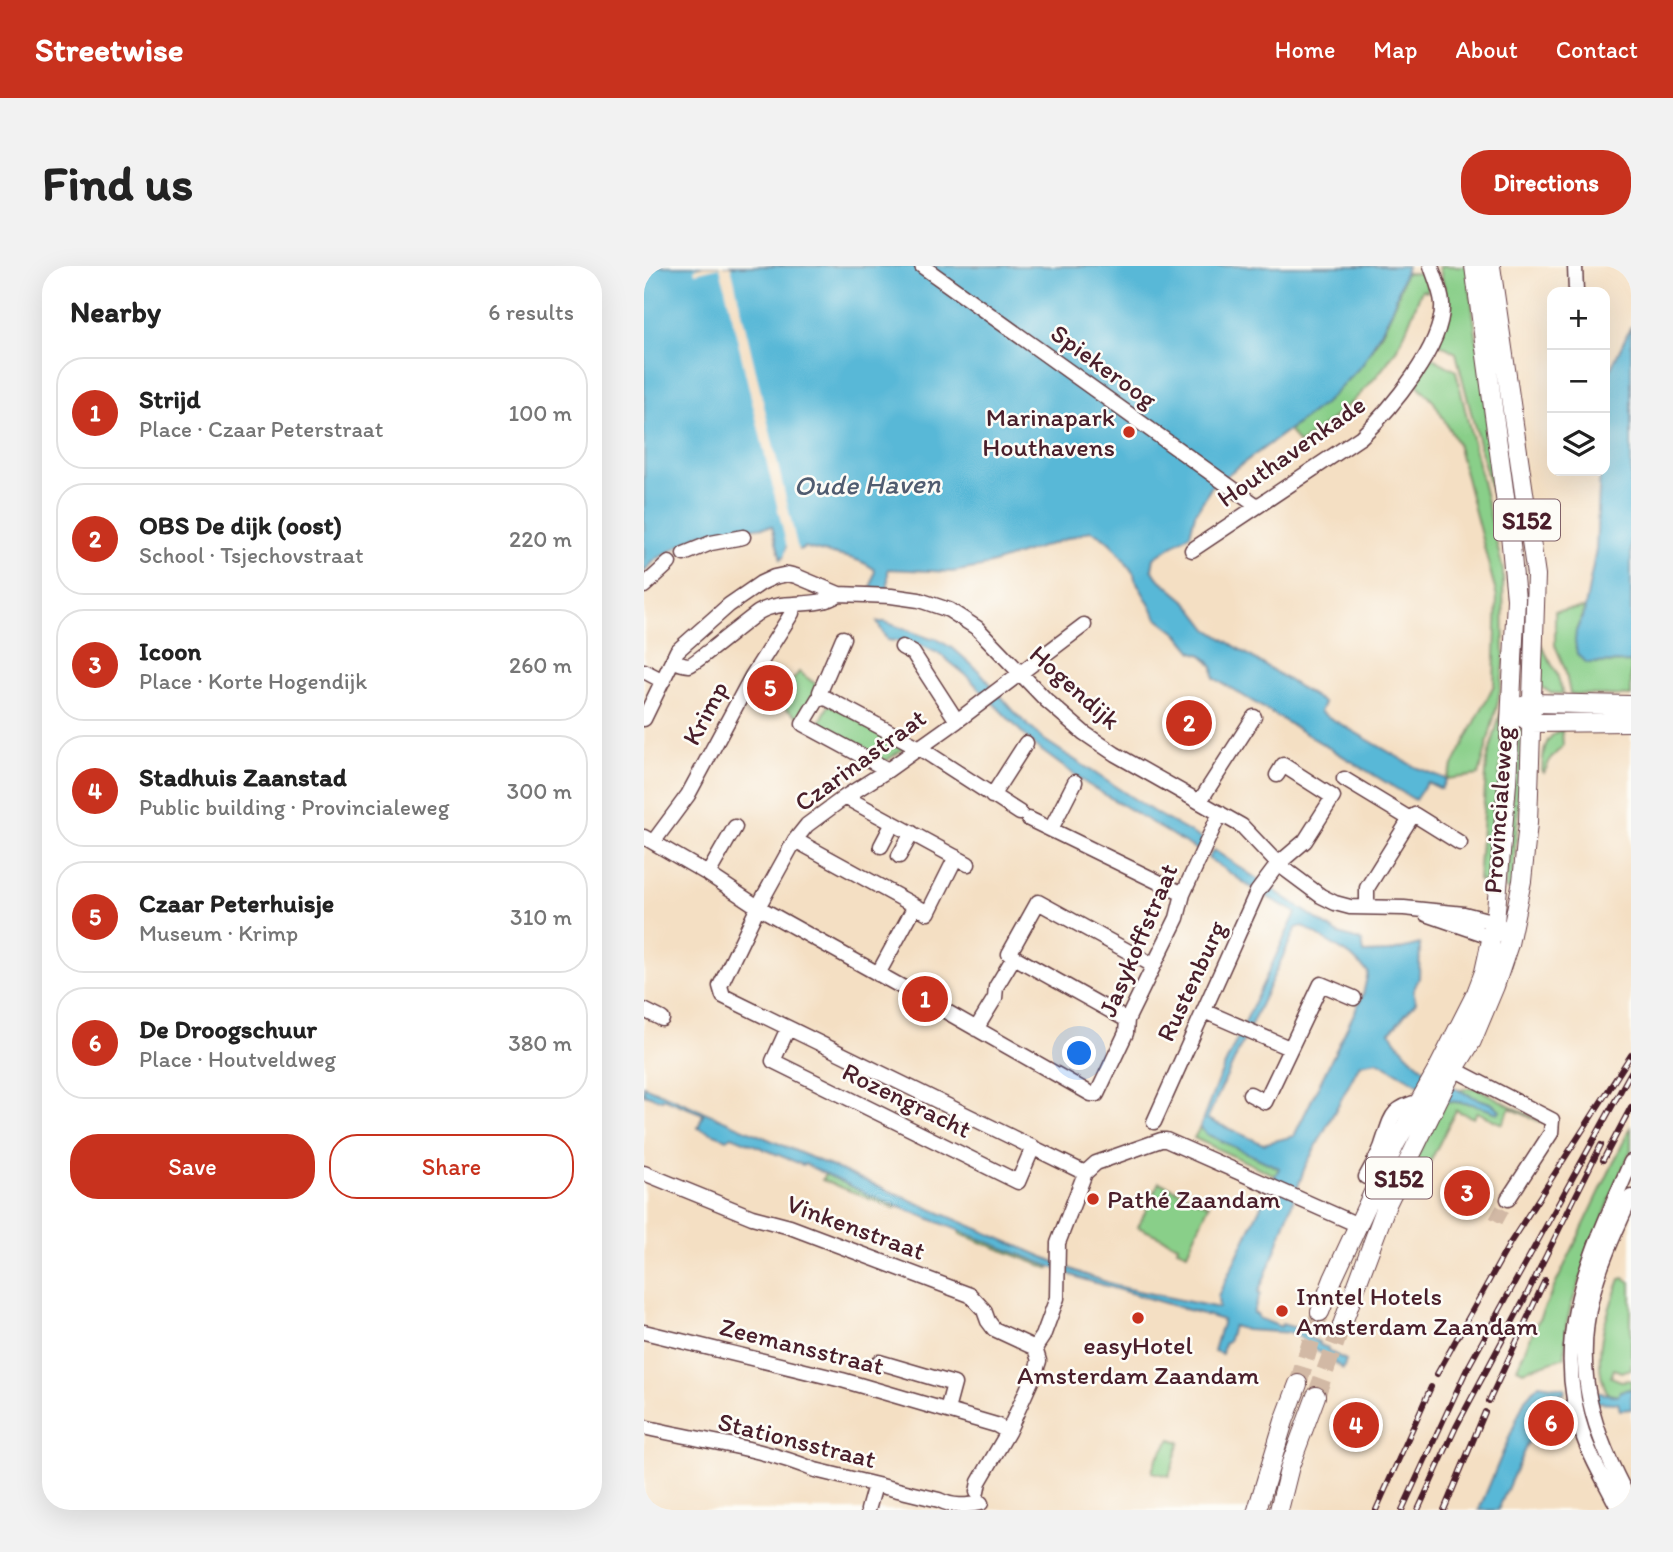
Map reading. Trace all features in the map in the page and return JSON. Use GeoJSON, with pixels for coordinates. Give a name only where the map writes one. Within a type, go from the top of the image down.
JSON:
{"type":"FeatureCollection","features":[{"type":"Feature","properties":{"kind":"main road","name":"Provincialeweg"},"geometry":{"type":"LineString","coordinates":[[1316,1312],[1387,1164],[1445,1071],[1484,972],[1493,929],[1512,710],[1515,575],[1474,266]]}},
{"type":"Feature","properties":{"kind":"main road","name":"Provincialeweg"},"geometry":{"type":"LineString","coordinates":[[1445,1071],[1472,1041],[1511,934],[1522,881],[1528,823],[1536,575],[1491,266]]}},
{"type":"Feature","properties":{"kind":"main road"},"geometry":{"type":"LineString","coordinates":[[1512,710],[1531,703],[1631,705]]}},
{"type":"Feature","properties":{"kind":"main road"},"geometry":{"type":"LineString","coordinates":[[1512,710],[1530,723],[1631,722]]}},
{"type":"Feature","properties":{"kind":"main road","name":"Provincialeweg"},"geometry":{"type":"LineString","coordinates":[[1342,1325],[1429,1097]]}},
{"type":"Feature","properties":{"kind":"main road"},"geometry":{"type":"LineString","coordinates":[[1257,1510],[1288,1409],[1292,1381]]}},
{"type":"Feature","properties":{"kind":"main road"},"geometry":{"type":"LineString","coordinates":[[1279,1510],[1290,1466],[1316,1396]]}},
{"type":"Feature","properties":{"kind":"street","name":"Spiekeroog"},"geometry":{"type":"LineString","coordinates":[[922,266],[1257,506]]}},
{"type":"Feature","properties":{"kind":"street","name":"Houthavenkade"},"geometry":{"type":"LineString","coordinates":[[1192,550],[1361,437],[1383,417],[1409,383],[1441,320],[1442,303],[1431,266]]}},
{"type":"Feature","properties":{"kind":"street"},"geometry":{"type":"LineString","coordinates":[[1575,266],[1576,287]]}},
{"type":"Feature","properties":{"kind":"street"},"geometry":{"type":"LineString","coordinates":[[684,554],[711,543],[743,537]]}},
{"type":"Feature","properties":{"kind":"street"},"geometry":{"type":"LineString","coordinates":[[644,586],[669,564]]}},
{"type":"Feature","properties":{"kind":"street","name":"Hogendijk"},"geometry":{"type":"LineString","coordinates":[[644,719],[677,651],[729,605],[774,577],[788,574],[796,576],[839,594],[919,600],[949,610],[977,628],[1084,733],[1115,754],[1242,826],[1278,864],[1335,903],[1350,907],[1367,905],[1450,912],[1511,934]]}},
{"type":"Feature","properties":{"kind":"street"},"geometry":{"type":"LineString","coordinates":[[673,661],[691,665],[762,610],[780,605],[831,599],[839,594]]}},
{"type":"Feature","properties":{"kind":"street","name":"Krimp"},"geometry":{"type":"LineString","coordinates":[[649,839],[688,795],[751,677],[792,613],[793,605]]}},
{"type":"Feature","properties":{"kind":"street"},"geometry":{"type":"LineString","coordinates":[[1019,672],[1084,625]]}},
{"type":"Feature","properties":{"kind":"street"},"geometry":{"type":"LineString","coordinates":[[821,699],[820,692],[843,638]]}},
{"type":"Feature","properties":{"kind":"street"},"geometry":{"type":"LineString","coordinates":[[902,647],[914,653],[957,721]]}},
{"type":"Feature","properties":{"kind":"street"},"geometry":{"type":"LineString","coordinates":[[644,671],[663,681]]}},
{"type":"Feature","properties":{"kind":"street","name":"Czarinastraat"},"geometry":{"type":"LineString","coordinates":[[720,986],[758,907],[795,840],[807,825],[957,721],[1019,672]]}},
{"type":"Feature","properties":{"kind":"street"},"geometry":{"type":"LineString","coordinates":[[888,770],[803,723],[818,699],[826,698],[918,747],[1024,816],[1183,894]]}},
{"type":"Feature","properties":{"kind":"street"},"geometry":{"type":"LineString","coordinates":[[1200,801],[1254,718]]}},
{"type":"Feature","properties":{"kind":"street"},"geometry":{"type":"LineString","coordinates":[[992,796],[1026,743]]}},
{"type":"Feature","properties":{"kind":"street","name":"Rustenburg"},"geometry":{"type":"LineString","coordinates":[[1154,1122],[1257,892],[1278,864],[1304,841],[1333,797],[1283,765],[1277,775]]}},
{"type":"Feature","properties":{"kind":"street"},"geometry":{"type":"LineString","coordinates":[[1344,779],[1410,819]]}},
{"type":"Feature","properties":{"kind":"street"},"geometry":{"type":"LineString","coordinates":[[1051,829],[1075,782]]}},
{"type":"Feature","properties":{"kind":"street"},"geometry":{"type":"LineString","coordinates":[[795,840],[928,913],[962,861],[845,797]]}},
{"type":"Feature","properties":{"kind":"street","name":"Jasykoffstraat"},"geometry":{"type":"LineString","coordinates":[[976,1028],[1091,1094],[1097,1094],[1126,1033],[1127,1020],[1177,918],[1183,894],[1220,813]]}},
{"type":"Feature","properties":{"kind":"street"},"geometry":{"type":"LineString","coordinates":[[1367,905],[1367,888],[1415,815],[1460,843]]}},
{"type":"Feature","properties":{"kind":"street"},"geometry":{"type":"LineString","coordinates":[[881,846],[893,823]]}},
{"type":"Feature","properties":{"kind":"street"},"geometry":{"type":"LineString","coordinates":[[708,874],[735,827]]}},
{"type":"Feature","properties":{"kind":"street"},"geometry":{"type":"LineString","coordinates":[[900,856],[912,833]]}},
{"type":"Feature","properties":{"kind":"street"},"geometry":{"type":"LineString","coordinates":[[649,839],[758,907],[902,987]]}},
{"type":"Feature","properties":{"kind":"street"},"geometry":{"type":"LineString","coordinates":[[947,1012],[976,1028],[995,998],[996,987],[1038,902],[1153,965]]}},
{"type":"Feature","properties":{"kind":"street"},"geometry":{"type":"LineString","coordinates":[[878,974],[915,906]]}},
{"type":"Feature","properties":{"kind":"street"},"geometry":{"type":"LineString","coordinates":[[1011,956],[1127,1020]]}},
{"type":"Feature","properties":{"kind":"street"},"geometry":{"type":"LineString","coordinates":[[1250,1094],[1265,1102],[1321,984],[1354,998]]}},
{"type":"Feature","properties":{"kind":"street","name":"Rozengracht"},"geometry":{"type":"LineString","coordinates":[[720,986],[723,996],[1086,1172]]}},
{"type":"Feature","properties":{"kind":"street"},"geometry":{"type":"LineString","coordinates":[[1204,1008],[1289,1048]]}},
{"type":"Feature","properties":{"kind":"street"},"geometry":{"type":"LineString","coordinates":[[644,1010],[662,1019]]}},
{"type":"Feature","properties":{"kind":"street","name":"Rozengracht"},"geometry":{"type":"LineString","coordinates":[[788,1028],[773,1061],[1018,1182],[1033,1147]]}},
{"type":"Feature","properties":{"kind":"street"},"geometry":{"type":"LineString","coordinates":[[1445,1071],[1552,1120],[1549,1136],[1508,1199]]}},
{"type":"Feature","properties":{"kind":"street"},"geometry":{"type":"LineString","coordinates":[[1366,1177],[1383,1144],[1390,1117],[1405,1105],[1429,1097]]}},
{"type":"Feature","properties":{"kind":"street"},"geometry":{"type":"LineString","coordinates":[[983,1502],[979,1482],[1009,1432],[1039,1362],[1035,1349],[1043,1336],[1057,1298],[1058,1243],[1086,1172],[1096,1163],[1161,1140],[1173,1142],[1358,1225]]}},
{"type":"Feature","properties":{"kind":"street"},"geometry":{"type":"LineString","coordinates":[[1383,1144],[1387,1164]]}},
{"type":"Feature","properties":{"kind":"street"},"geometry":{"type":"LineString","coordinates":[[1631,1162],[1578,1294],[1570,1380],[1631,1503]]}},
{"type":"Feature","properties":{"kind":"street","name":"Vinkenstraat"},"geometry":{"type":"LineString","coordinates":[[644,1173],[752,1217],[790,1227],[970,1295],[984,1310],[995,1329],[1035,1349]]}},
{"type":"Feature","properties":{"kind":"street"},"geometry":{"type":"LineString","coordinates":[[1619,1510],[1584,1438],[1581,1403],[1586,1384],[1587,1321],[1593,1291],[1631,1197]]}},
{"type":"Feature","properties":{"kind":"street","name":"Zeemansstraat"},"geometry":{"type":"LineString","coordinates":[[644,1332],[842,1380],[996,1424],[1009,1432]]}},
{"type":"Feature","properties":{"kind":"street","name":"Zeemansstraat"},"geometry":{"type":"LineString","coordinates":[[878,1362],[954,1384],[947,1410]]}},
{"type":"Feature","properties":{"kind":"street","name":"Stationsstraat"},"geometry":{"type":"LineString","coordinates":[[644,1427],[701,1441],[736,1446],[939,1500],[983,1502]]}},
{"type":"Feature","properties":{"kind":"street"},"geometry":{"type":"LineString","coordinates":[[868,1510],[875,1485]]}},
{"type":"Feature","properties":{"kind":"green space"},"geometry":{"type":"Polygon","coordinates":[[[1439,266],[1467,266],[1504,543],[1456,353],[1437,342],[1449,307],[1439,266]]]}},
{"type":"Feature","properties":{"kind":"green space"},"geometry":{"type":"Polygon","coordinates":[[[1405,273],[1424,273],[1428,291],[1422,290],[1396,350],[1376,377],[1352,402],[1299,444],[1289,430],[1330,397],[1362,363],[1387,323],[1405,273]]]}},
{"type":"Feature","properties":{"kind":"green space"},"geometry":{"type":"Polygon","coordinates":[[[1431,357],[1456,371],[1503,570],[1504,665],[1498,702],[1479,775],[1446,779],[1494,685],[1497,597],[1457,443],[1434,402],[1416,383],[1431,357]]]}},
{"type":"Feature","properties":{"kind":"green space"},"geometry":{"type":"Polygon","coordinates":[[[1585,608],[1576,631],[1587,663],[1631,662],[1631,696],[1570,694],[1565,669],[1555,645],[1555,611],[1585,608]]]}},
{"type":"Feature","properties":{"kind":"green space"},"geometry":{"type":"Polygon","coordinates":[[[1539,641],[1557,674],[1563,694],[1551,693],[1538,685],[1539,641]]]}},
{"type":"Feature","properties":{"kind":"green space"},"geometry":{"type":"Polygon","coordinates":[[[799,672],[820,687],[802,719],[776,702],[799,672]]]}},
{"type":"Feature","properties":{"kind":"green space"},"geometry":{"type":"Polygon","coordinates":[[[1504,701],[1490,888],[1480,886],[1481,880],[1478,880],[1487,761],[1504,701]]]}},
{"type":"Feature","properties":{"kind":"green space"},"geometry":{"type":"Polygon","coordinates":[[[829,704],[907,746],[886,761],[818,726],[829,704]]]}},
{"type":"Feature","properties":{"kind":"green space"},"geometry":{"type":"Polygon","coordinates":[[[1525,728],[1513,878],[1515,891],[1505,889],[1517,733],[1519,729],[1525,728]]]}},
{"type":"Feature","properties":{"kind":"green space"},"geometry":{"type":"Polygon","coordinates":[[[1562,730],[1563,746],[1551,758],[1544,773],[1545,747],[1551,737],[1562,730]]]}},
{"type":"Feature","properties":{"kind":"green space"},"geometry":{"type":"Polygon","coordinates":[[[1477,1088],[1545,1124],[1510,1108],[1502,1124],[1477,1112],[1473,1118],[1456,1110],[1414,1194],[1405,1191],[1402,1197],[1396,1195],[1446,1101],[1472,1104],[1498,1112],[1459,1090],[1477,1088]]]}},
{"type":"Feature","properties":{"kind":"green space"},"geometry":{"type":"Polygon","coordinates":[[[1631,1126],[1631,1150],[1571,1306],[1566,1327],[1565,1357],[1523,1371],[1517,1368],[1530,1338],[1631,1126]]]}},
{"type":"Feature","properties":{"kind":"green space"},"geometry":{"type":"Polygon","coordinates":[[[1200,1127],[1207,1134],[1279,1168],[1276,1176],[1194,1138],[1200,1127]]]}},
{"type":"Feature","properties":{"kind":"green space"},"geometry":{"type":"Polygon","coordinates":[[[825,1174],[896,1206],[894,1208],[822,1180],[825,1174]]]}},
{"type":"Feature","properties":{"kind":"green space"},"geometry":{"type":"Polygon","coordinates":[[[1159,1182],[1209,1205],[1187,1253],[1177,1249],[1178,1245],[1138,1227],[1159,1182]]]}},
{"type":"Feature","properties":{"kind":"green space"},"geometry":{"type":"Polygon","coordinates":[[[958,1229],[1050,1265],[1050,1269],[960,1234],[958,1229]]]}},
{"type":"Feature","properties":{"kind":"green space"},"geometry":{"type":"Polygon","coordinates":[[[1620,1279],[1631,1282],[1631,1369],[1621,1372],[1614,1369],[1611,1377],[1621,1381],[1631,1380],[1631,1389],[1620,1391],[1619,1396],[1608,1394],[1600,1366],[1600,1352],[1605,1321],[1620,1279]]]}},
{"type":"Feature","properties":{"kind":"green space"},"geometry":{"type":"Polygon","coordinates":[[[1171,1439],[1180,1442],[1169,1476],[1152,1472],[1156,1459],[1171,1439]]]}},
{"type":"Feature","properties":{"kind":"water","name":"Oude Haven"},"geometry":{"type":"Polygon","coordinates":[[[644,266],[1407,266],[1390,315],[1363,364],[1324,404],[1212,486],[1195,514],[1190,534],[1154,558],[1152,569],[1157,577],[1188,603],[1208,629],[1324,703],[1320,712],[1415,767],[1446,779],[1441,789],[1427,782],[1415,800],[1214,678],[1213,667],[1209,661],[1193,652],[1179,635],[1157,618],[1134,574],[1115,548],[1090,531],[981,567],[952,572],[888,569],[888,588],[871,589],[875,570],[851,558],[805,547],[799,550],[787,547],[786,555],[781,559],[772,526],[698,535],[655,560],[644,572],[644,266]]]}},
{"type":"Feature","properties":{"kind":"water"},"geometry":{"type":"Polygon","coordinates":[[[1631,326],[1631,662],[1587,663],[1577,654],[1575,641],[1576,631],[1584,613],[1596,550],[1600,476],[1610,476],[1610,370],[1631,326]]]}},
{"type":"Feature","properties":{"kind":"water"},"geometry":{"type":"Polygon","coordinates":[[[877,622],[885,622],[931,639],[935,638],[955,650],[981,673],[1018,716],[1043,739],[1157,814],[1209,843],[1204,854],[1087,784],[1034,745],[966,675],[940,654],[918,644],[914,646],[913,643],[887,640],[877,622]]]}},
{"type":"Feature","properties":{"kind":"water"},"geometry":{"type":"Polygon","coordinates":[[[1214,850],[1339,934],[1362,941],[1364,953],[1389,952],[1420,944],[1419,978],[1413,991],[1416,1002],[1390,1032],[1407,1053],[1426,1070],[1447,1084],[1500,1110],[1498,1113],[1472,1104],[1448,1101],[1377,1061],[1360,1064],[1305,1167],[1253,1313],[1258,1315],[1258,1318],[1281,1327],[1282,1324],[1296,1328],[1297,1325],[1300,1327],[1299,1331],[1346,1360],[1343,1369],[1294,1333],[1246,1330],[1233,1326],[1222,1354],[1214,1351],[1223,1320],[1082,1279],[867,1194],[805,1164],[732,1136],[727,1139],[698,1128],[703,1114],[663,1098],[662,1100],[644,1094],[644,1086],[1083,1274],[1124,1288],[1219,1308],[1218,1296],[1279,1168],[1206,1134],[1200,1127],[1218,1080],[1296,913],[1255,890],[1208,858],[1214,850]],[[1303,926],[1296,928],[1207,1119],[1263,1144],[1294,1136],[1363,995],[1368,972],[1351,956],[1303,926]]]}},
{"type":"Feature","properties":{"kind":"water"},"geometry":{"type":"Polygon","coordinates":[[[1539,1384],[1565,1388],[1564,1394],[1550,1392],[1498,1510],[1479,1510],[1525,1399],[1539,1384]]]}},
{"type":"Feature","properties":{"kind":"water"},"geometry":{"type":"Polygon","coordinates":[[[1571,1388],[1618,1396],[1620,1391],[1631,1389],[1631,1409],[1620,1410],[1618,1403],[1571,1397],[1571,1388]]]}},
{"type":"Feature","properties":{"kind":"pier"},"geometry":{"type":"Polygon","coordinates":[[[703,266],[731,266],[799,554],[791,551],[783,562],[787,547],[720,267],[695,273],[694,269],[703,266]]]}},
{"type":"Feature","properties":{"kind":"tunnel"},"geometry":{"type":"LineString","coordinates":[[1496,1221],[1508,1199]]}},
{"type":"Feature","properties":{"kind":"tunnel"},"geometry":{"type":"LineString","coordinates":[[1298,1384],[1320,1312]]}},
{"type":"Feature","properties":{"kind":"tunnel"},"geometry":{"type":"LineString","coordinates":[[1316,1396],[1342,1325]]}},
{"type":"Feature","properties":{"kind":"railway"},"geometry":{"type":"LineString","coordinates":[[1437,1374],[1510,1243],[1631,1055]]}},
{"type":"Feature","properties":{"kind":"railway"},"geometry":{"type":"LineString","coordinates":[[1402,1510],[1466,1371],[1631,1072]]}},
{"type":"Feature","properties":{"kind":"railway"},"geometry":{"type":"LineString","coordinates":[[1603,1160],[1631,1107]]}},
{"type":"Feature","properties":{"kind":"railway"},"geometry":{"type":"LineString","coordinates":[[1418,1510],[1456,1427],[1524,1300],[1601,1145]]}},
{"type":"Feature","properties":{"kind":"railway"},"geometry":{"type":"LineString","coordinates":[[1489,1401],[1545,1280]]}},
{"type":"Feature","properties":{"kind":"railway"},"geometry":{"type":"LineString","coordinates":[[1376,1510],[1431,1387]]}},
{"type":"Feature","properties":{"kind":"railway"},"geometry":{"type":"LineString","coordinates":[[1444,1510],[1485,1412]]}},
{"type":"Feature","properties":{"kind":"place","name":"Marinapark Houthavens"},"geometry":{"type":"Point","coordinates":[1129,432]}},
{"type":"Feature","properties":{"kind":"place","name":"Czaar Peterhuisje"},"geometry":{"type":"Point","coordinates":[770,688]}},
{"type":"Feature","properties":{"kind":"place","name":"OBS De dijk (oost)"},"geometry":{"type":"Point","coordinates":[1189,723]}},
{"type":"Feature","properties":{"kind":"place","name":"Strijd"},"geometry":{"type":"Point","coordinates":[925,999]}},
{"type":"Feature","properties":{"kind":"place","name":"Icoon"},"geometry":{"type":"Point","coordinates":[1467,1193]}},
{"type":"Feature","properties":{"kind":"place","name":"Pathé Zaandam"},"geometry":{"type":"Point","coordinates":[1093,1199]}},
{"type":"Feature","properties":{"kind":"place","name":"Inntel Hotels Amsterdam Zaandam"},"geometry":{"type":"Point","coordinates":[1282,1311]}},
{"type":"Feature","properties":{"kind":"place","name":"easyHotel Amsterdam Zaandam"},"geometry":{"type":"Point","coordinates":[1138,1318]}},
{"type":"Feature","properties":{"kind":"place","name":"De Droogschuur"},"geometry":{"type":"Point","coordinates":[1551,1423]}},
{"type":"Feature","properties":{"kind":"place","name":"Stadhuis Zaanstad"},"geometry":{"type":"Point","coordinates":[1356,1425]}}]}
